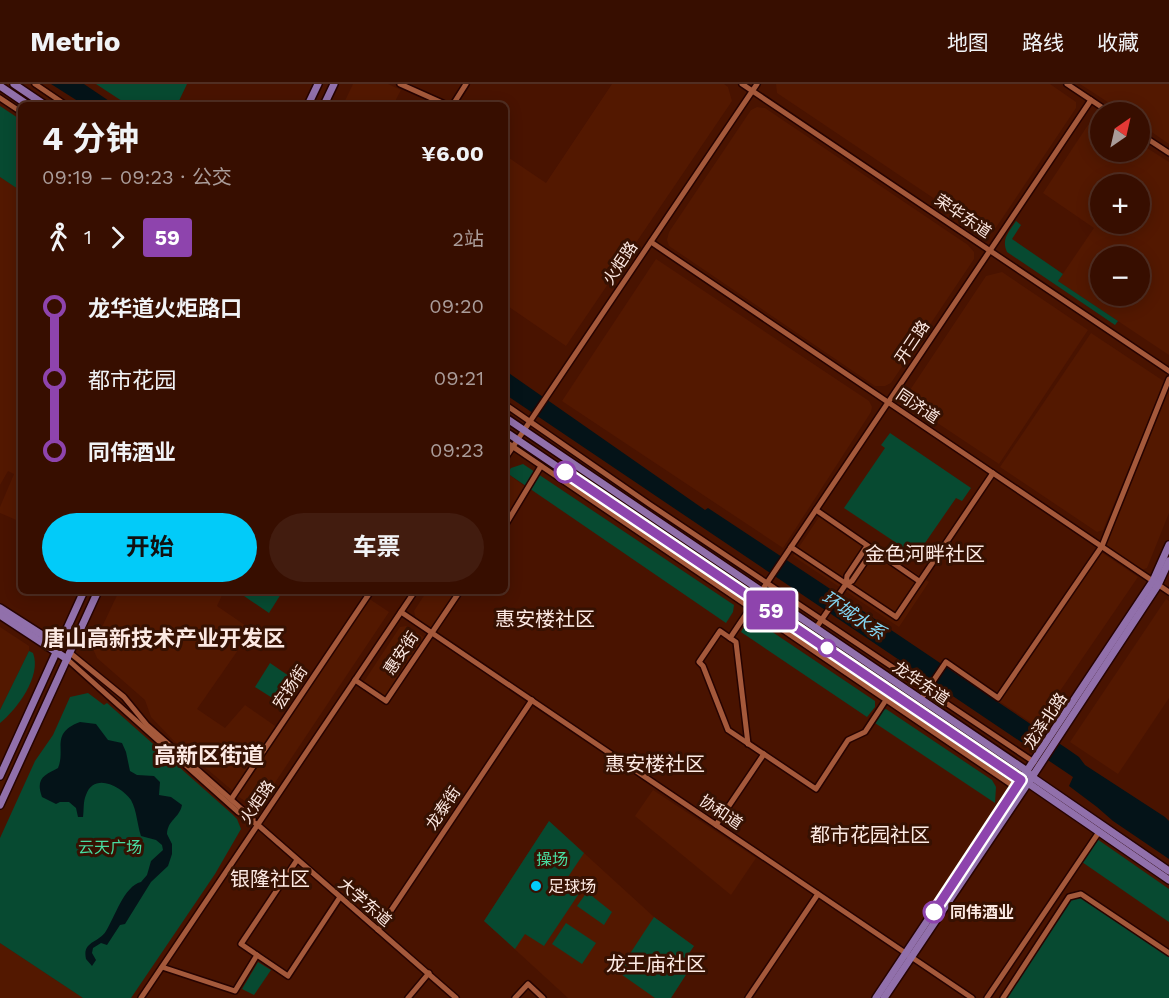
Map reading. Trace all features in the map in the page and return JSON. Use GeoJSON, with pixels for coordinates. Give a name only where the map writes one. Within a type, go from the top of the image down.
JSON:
{"type":"FeatureCollection","features":[{"type":"Feature","properties":{"kind":"main road"},"geometry":{"type":"LineString","coordinates":[[14,84],[41,102]]}},
{"type":"Feature","properties":{"kind":"main road"},"geometry":{"type":"LineString","coordinates":[[309,102],[318,84]]}},
{"type":"Feature","properties":{"kind":"main road"},"geometry":{"type":"LineString","coordinates":[[325,102],[334,84]]}},
{"type":"Feature","properties":{"kind":"main road"},"geometry":{"type":"LineString","coordinates":[[0,86],[24,102]]}},
{"type":"Feature","properties":{"kind":"main road","name":"龙华东道"},"geometry":{"type":"LineString","coordinates":[[508,419],[1028,771],[1027,780]]}},
{"type":"Feature","properties":{"kind":"main road","name":"龙华东道"},"geometry":{"type":"LineString","coordinates":[[508,434],[515,443],[1169,872]]}},
{"type":"Feature","properties":{"kind":"main road","name":"龙泽北路"},"geometry":{"type":"LineString","coordinates":[[1155,583],[1169,545]]}},
{"type":"Feature","properties":{"kind":"main road","name":"龙泽北路"},"geometry":{"type":"LineString","coordinates":[[1028,771],[1055,736],[1169,561]]}},
{"type":"Feature","properties":{"kind":"main road"},"geometry":{"type":"LineString","coordinates":[[0,776],[83,594]]}},
{"type":"Feature","properties":{"kind":"main road"},"geometry":{"type":"LineString","coordinates":[[0,805],[97,594]]}},
{"type":"Feature","properties":{"kind":"main road"},"geometry":{"type":"LineString","coordinates":[[0,608],[68,656]]}},
{"type":"Feature","properties":{"kind":"main road"},"geometry":{"type":"LineString","coordinates":[[0,615],[58,649]]}},
{"type":"Feature","properties":{"kind":"main road","name":"龙泽北路"},"geometry":{"type":"LineString","coordinates":[[876,998],[908,955],[1027,780],[1038,759]]}},
{"type":"Feature","properties":{"kind":"main road","name":"龙华东道"},"geometry":{"type":"LineString","coordinates":[[1027,780],[1169,880]]}},
{"type":"Feature","properties":{"kind":"main road","name":"龙泽北路"},"geometry":{"type":"LineString","coordinates":[[884,998],[908,955],[1016,788],[1027,780]]}},
{"type":"Feature","properties":{"kind":"street"},"geometry":{"type":"LineString","coordinates":[[34,84],[61,102]]}},
{"type":"Feature","properties":{"kind":"street"},"geometry":{"type":"LineString","coordinates":[[400,84],[445,102]]}},
{"type":"Feature","properties":{"kind":"street"},"geometry":{"type":"LineString","coordinates":[[452,102],[466,84]]}},
{"type":"Feature","properties":{"kind":"street","name":"荣华东道"},"geometry":{"type":"LineString","coordinates":[[742,84],[1169,371]]}},
{"type":"Feature","properties":{"kind":"street","name":"火炬路"},"geometry":{"type":"LineString","coordinates":[[508,454],[757,84]]}},
{"type":"Feature","properties":{"kind":"street"},"geometry":{"type":"LineString","coordinates":[[1067,84],[1094,102]]}},
{"type":"Feature","properties":{"kind":"street"},"geometry":{"type":"LineString","coordinates":[[0,98],[18,110]]}},
{"type":"Feature","properties":{"kind":"street","name":"开三路"},"geometry":{"type":"LineString","coordinates":[[730,638],[1091,100]]}},
{"type":"Feature","properties":{"kind":"street"},"geometry":{"type":"LineString","coordinates":[[1150,141],[1169,153]]}},
{"type":"Feature","properties":{"kind":"street","name":"同济道"},"geometry":{"type":"LineString","coordinates":[[651,242],[1169,592]]}},
{"type":"Feature","properties":{"kind":"street"},"geometry":{"type":"LineString","coordinates":[[921,699],[946,662],[998,698],[1102,546],[1169,379]]}},
{"type":"Feature","properties":{"kind":"street"},"geometry":{"type":"LineString","coordinates":[[508,406],[649,504],[767,582],[824,616],[1038,759]]}},
{"type":"Feature","properties":{"kind":"street"},"geometry":{"type":"LineString","coordinates":[[508,442],[515,443],[541,466],[1016,788]]}},
{"type":"Feature","properties":{"kind":"street"},"geometry":{"type":"LineString","coordinates":[[508,521],[541,466]]}},
{"type":"Feature","properties":{"kind":"street"},"geometry":{"type":"LineString","coordinates":[[791,547],[844,586],[896,617],[993,473]]}},
{"type":"Feature","properties":{"kind":"street"},"geometry":{"type":"LineString","coordinates":[[816,510],[920,581]]}},
{"type":"Feature","properties":{"kind":"street"},"geometry":{"type":"LineString","coordinates":[[816,628],[844,586],[846,576],[867,546]]}},
{"type":"Feature","properties":{"kind":"street"},"geometry":{"type":"LineString","coordinates":[[844,586],[852,581],[873,550]]}},
{"type":"Feature","properties":{"kind":"street","name":"宏扬街"},"geometry":{"type":"LineString","coordinates":[[232,798],[369,594]]}},
{"type":"Feature","properties":{"kind":"street","name":"火炬路"},"geometry":{"type":"LineString","coordinates":[[141,998],[413,594]]}},
{"type":"Feature","properties":{"kind":"street","name":"惠安街"},"geometry":{"type":"LineString","coordinates":[[355,680],[386,701],[458,594]]}},
{"type":"Feature","properties":{"kind":"street","name":"协和道"},"geometry":{"type":"LineString","coordinates":[[401,612],[972,998]]}},
{"type":"Feature","properties":{"kind":"street"},"geometry":{"type":"LineString","coordinates":[[748,744],[736,642],[720,631],[699,662],[703,666],[728,730],[748,744],[816,789],[848,740],[864,732],[886,700]]}},
{"type":"Feature","properties":{"kind":"street","name":"大学东道"},"geometry":{"type":"LineString","coordinates":[[68,656],[124,697],[147,725],[232,798],[297,860],[456,998]]}},
{"type":"Feature","properties":{"kind":"street","name":"大学东道"},"geometry":{"type":"LineString","coordinates":[[68,656],[238,812],[258,825]]}},
{"type":"Feature","properties":{"kind":"street","name":"龙泰街"},"geometry":{"type":"LineString","coordinates":[[378,930],[532,700]]}},
{"type":"Feature","properties":{"kind":"street"},"geometry":{"type":"LineString","coordinates":[[717,825],[764,754]]}},
{"type":"Feature","properties":{"kind":"street"},"geometry":{"type":"LineString","coordinates":[[987,998],[1099,832]]}},
{"type":"Feature","properties":{"kind":"street"},"geometry":{"type":"LineString","coordinates":[[297,860],[241,944],[288,976],[340,897]]}},
{"type":"Feature","properties":{"kind":"street"},"geometry":{"type":"LineString","coordinates":[[748,998],[818,894]]}},
{"type":"Feature","properties":{"kind":"street"},"geometry":{"type":"LineString","coordinates":[[1003,998],[1070,897],[1081,894],[1169,953]]}},
{"type":"Feature","properties":{"kind":"street"},"geometry":{"type":"LineString","coordinates":[[162,967],[235,991],[257,955]]}},
{"type":"Feature","properties":{"kind":"street"},"geometry":{"type":"LineString","coordinates":[[408,998],[429,973]]}},
{"type":"Feature","properties":{"kind":"street"},"geometry":{"type":"LineString","coordinates":[[515,998],[528,984],[543,998]]}},
{"type":"Feature","properties":{"kind":"shaded area"},"geometry":{"type":"Polygon","coordinates":[[[353,84],[388,84],[401,90],[395,102],[344,102],[353,84]]]}},
{"type":"Feature","properties":{"kind":"shaded area"},"geometry":{"type":"Polygon","coordinates":[[[612,84],[724,84],[728,87],[732,101],[566,346],[508,306],[508,157],[546,183],[612,84]]]}},
{"type":"Feature","properties":{"kind":"shaded area"},"geometry":{"type":"Polygon","coordinates":[[[776,84],[1050,84],[1076,102],[1076,108],[995,229],[981,230],[777,93],[776,84]]]}},
{"type":"Feature","properties":{"kind":"shaded area"},"geometry":{"type":"Polygon","coordinates":[[[1080,84],[1169,84],[1169,144],[1150,131],[1150,102],[1108,102],[1080,84]]]}},
{"type":"Feature","properties":{"kind":"shaded area"},"geometry":{"type":"Polygon","coordinates":[[[757,107],[765,108],[968,245],[974,252],[974,259],[891,383],[885,386],[875,386],[669,246],[667,240],[669,232],[751,110],[757,107]]]}},
{"type":"Feature","properties":{"kind":"shaded area"},"geometry":{"type":"Polygon","coordinates":[[[1090,122],[1090,162],[1150,162],[1150,150],[1169,162],[1169,355],[1096,306],[1150,306],[1150,246],[1090,246],[1090,302],[1058,281],[1090,234],[1150,234],[1150,174],[1090,174],[1090,225],[1043,193],[1090,122]]]}},
{"type":"Feature","properties":{"kind":"shaded area"},"geometry":{"type":"Polygon","coordinates":[[[0,177],[18,189],[18,521],[0,513],[0,507],[14,474],[8,471],[0,485],[0,177]]]}},
{"type":"Feature","properties":{"kind":"shaded area"},"geometry":{"type":"Polygon","coordinates":[[[656,259],[869,401],[872,407],[871,412],[783,548],[562,401],[656,259]]]}},
{"type":"Feature","properties":{"kind":"shaded area"},"geometry":{"type":"Polygon","coordinates":[[[1002,272],[1088,330],[999,464],[909,404],[910,390],[986,276],[1002,272]]]}},
{"type":"Feature","properties":{"kind":"shaded area"},"geometry":{"type":"Polygon","coordinates":[[[1091,333],[1165,382],[1103,530],[1097,532],[1000,467],[1091,333]]]}},
{"type":"Feature","properties":{"kind":"shaded area"},"geometry":{"type":"Polygon","coordinates":[[[1169,390],[1169,513],[1147,568],[1141,570],[1105,544],[1169,390]]]}},
{"type":"Feature","properties":{"kind":"shaded area"},"geometry":{"type":"Polygon","coordinates":[[[508,474],[528,489],[508,518],[508,474]]]}},
{"type":"Feature","properties":{"kind":"shaded area"},"geometry":{"type":"Polygon","coordinates":[[[823,511],[929,582],[899,627],[793,556],[823,511]]]}},
{"type":"Feature","properties":{"kind":"shaded area"},"geometry":{"type":"Polygon","coordinates":[[[1101,552],[1138,577],[1036,726],[999,701],[1101,552]]]}},
{"type":"Feature","properties":{"kind":"shaded area"},"geometry":{"type":"Polygon","coordinates":[[[118,594],[223,594],[217,606],[252,630],[197,709],[225,728],[245,705],[278,728],[234,792],[174,741],[151,717],[145,700],[97,658],[94,644],[118,594]]]}},
{"type":"Feature","properties":{"kind":"shaded area"},"geometry":{"type":"Polygon","coordinates":[[[425,594],[457,594],[432,631],[416,620],[414,611],[425,594]]]}},
{"type":"Feature","properties":{"kind":"shaded area"},"geometry":{"type":"Polygon","coordinates":[[[368,598],[389,612],[262,802],[251,805],[236,795],[368,598]]]}},
{"type":"Feature","properties":{"kind":"shaded area"},"geometry":{"type":"Polygon","coordinates":[[[1166,599],[1169,601],[1169,698],[1118,774],[1070,742],[1166,599]]]}},
{"type":"Feature","properties":{"kind":"shaded area"},"geometry":{"type":"Polygon","coordinates":[[[406,626],[427,639],[385,702],[361,686],[400,627],[406,626]]]}},
{"type":"Feature","properties":{"kind":"shaded area"},"geometry":{"type":"Polygon","coordinates":[[[0,627],[29,646],[29,651],[0,710],[0,627]]]}},
{"type":"Feature","properties":{"kind":"shaded area"},"geometry":{"type":"Polygon","coordinates":[[[653,790],[756,858],[731,895],[635,816],[653,790]]]}},
{"type":"Feature","properties":{"kind":"shaded area"},"geometry":{"type":"Polygon","coordinates":[[[549,821],[654,917],[694,946],[681,965],[689,970],[671,998],[568,998],[484,921],[549,821]]]}},
{"type":"Feature","properties":{"kind":"shaded area"},"geometry":{"type":"Polygon","coordinates":[[[0,943],[83,998],[0,998],[0,943]]]}},
{"type":"Feature","properties":{"kind":"green space"},"geometry":{"type":"Polygon","coordinates":[[[96,84],[187,84],[178,102],[123,102],[96,84]]]}},
{"type":"Feature","properties":{"kind":"green space"},"geometry":{"type":"Polygon","coordinates":[[[0,106],[18,118],[18,189],[0,177],[0,106]]]}},
{"type":"Feature","properties":{"kind":"green space"},"geometry":{"type":"Polygon","coordinates":[[[1016,221],[1021,225],[1012,239],[1063,274],[1058,281],[1090,302],[1090,306],[1096,306],[1118,321],[1115,325],[1007,252],[1005,239],[1016,221]]]}},
{"type":"Feature","properties":{"kind":"green space"},"geometry":{"type":"Polygon","coordinates":[[[890,433],[971,488],[962,501],[956,498],[916,556],[844,508],[885,448],[881,445],[890,433]]]}},
{"type":"Feature","properties":{"kind":"green space"},"geometry":{"type":"Polygon","coordinates":[[[523,464],[734,605],[733,612],[726,623],[508,474],[511,468],[523,464]]]}},
{"type":"Feature","properties":{"kind":"green space"},"geometry":{"type":"Polygon","coordinates":[[[245,594],[281,594],[269,613],[244,596],[245,594]]]}},
{"type":"Feature","properties":{"kind":"green space"},"geometry":{"type":"Polygon","coordinates":[[[753,619],[875,701],[875,707],[867,717],[741,632],[747,621],[753,619]]]}},
{"type":"Feature","properties":{"kind":"green space"},"geometry":{"type":"Polygon","coordinates":[[[29,651],[33,653],[35,662],[31,682],[14,709],[0,723],[0,710],[29,651]]]}},
{"type":"Feature","properties":{"kind":"green space"},"geometry":{"type":"Polygon","coordinates":[[[270,663],[289,676],[274,699],[255,687],[270,663]]]}},
{"type":"Feature","properties":{"kind":"green space","name":"云天广场"},"geometry":{"type":"Polygon","coordinates":[[[88,693],[104,705],[107,703],[232,814],[241,829],[215,874],[131,998],[83,998],[0,943],[0,838],[35,761],[53,735],[70,697],[88,693]]]}},
{"type":"Feature","properties":{"kind":"green space"},"geometry":{"type":"Polygon","coordinates":[[[886,709],[992,780],[996,787],[995,803],[872,721],[880,710],[886,709]]]}},
{"type":"Feature","properties":{"kind":"green space","name":"操场"},"geometry":{"type":"Polygon","coordinates":[[[549,821],[584,853],[568,877],[582,889],[544,946],[525,934],[515,949],[484,921],[549,821]]]}},
{"type":"Feature","properties":{"kind":"green space"},"geometry":{"type":"Polygon","coordinates":[[[1097,839],[1169,889],[1169,922],[1082,862],[1097,839]]]}},
{"type":"Feature","properties":{"kind":"green space"},"geometry":{"type":"Polygon","coordinates":[[[587,892],[612,912],[604,925],[577,906],[587,892]]]}},
{"type":"Feature","properties":{"kind":"green space"},"geometry":{"type":"Polygon","coordinates":[[[1081,898],[1169,957],[1169,998],[1007,998],[1071,899],[1081,898]]]}},
{"type":"Feature","properties":{"kind":"green space"},"geometry":{"type":"Polygon","coordinates":[[[654,917],[694,946],[681,965],[689,970],[671,998],[655,998],[618,972],[654,917]]]}},
{"type":"Feature","properties":{"kind":"green space"},"geometry":{"type":"Polygon","coordinates":[[[566,923],[596,943],[582,964],[552,944],[566,923]]]}},
{"type":"Feature","properties":{"kind":"green space"},"geometry":{"type":"Polygon","coordinates":[[[258,962],[271,970],[254,995],[242,989],[258,962]]]}},
{"type":"Feature","properties":{"kind":"water"},"geometry":{"type":"Polygon","coordinates":[[[51,84],[84,84],[111,102],[79,102],[51,84]]]}},
{"type":"Feature","properties":{"kind":"water","name":"环城水系"},"geometry":{"type":"Polygon","coordinates":[[[508,372],[705,510],[708,508],[853,604],[851,607],[858,612],[860,609],[1069,750],[1085,765],[1165,817],[1169,821],[1169,859],[1113,821],[1069,786],[1073,777],[508,396],[508,372]]]}},
{"type":"Feature","properties":{"kind":"water"},"geometry":{"type":"Polygon","coordinates":[[[80,722],[96,724],[108,740],[122,743],[130,771],[137,775],[154,776],[160,782],[159,795],[171,797],[182,805],[168,829],[172,854],[168,866],[151,882],[125,924],[120,925],[107,945],[101,943],[93,948],[92,953],[96,960],[92,966],[86,959],[86,949],[103,935],[125,896],[147,875],[151,861],[163,850],[162,845],[156,840],[141,836],[131,800],[114,786],[101,783],[90,788],[84,800],[83,817],[78,817],[76,808],[69,802],[56,804],[42,797],[40,785],[42,778],[58,768],[62,736],[71,726],[80,722]]]}},
{"type":"Feature","properties":{"kind":"bus line","name":"59"},"geometry":{"type":"LineString","coordinates":[[565,472],[1021,780],[934,912]]}},
{"type":"Feature","properties":{"kind":"place","name":"足球场"},"geometry":{"type":"Point","coordinates":[536,886]}},
{"type":"Feature","properties":{"kind":"place","name":"同伟酒业"},"geometry":{"type":"Point","coordinates":[934,912]}},
{"type":"Feature","properties":{"kind":"district","name":"金色河畔社区"},"geometry":{"type":"Point","coordinates":[925,554]}},
{"type":"Feature","properties":{"kind":"district","name":"惠安楼社区"},"geometry":{"type":"Point","coordinates":[545,619]}},
{"type":"Feature","properties":{"kind":"district","name":"唐山高新技术产业开发区"},"geometry":{"type":"Point","coordinates":[164,638]}},
{"type":"Feature","properties":{"kind":"district","name":"高新区街道"},"geometry":{"type":"Point","coordinates":[209,755]}},
{"type":"Feature","properties":{"kind":"district","name":"惠安楼社区"},"geometry":{"type":"Point","coordinates":[655,764]}},
{"type":"Feature","properties":{"kind":"district","name":"都市花园社区"},"geometry":{"type":"Point","coordinates":[870,835]}},
{"type":"Feature","properties":{"kind":"district","name":"银隆社区"},"geometry":{"type":"Point","coordinates":[270,879]}},
{"type":"Feature","properties":{"kind":"district","name":"龙王庙社区"},"geometry":{"type":"Point","coordinates":[656,964]}}]}
